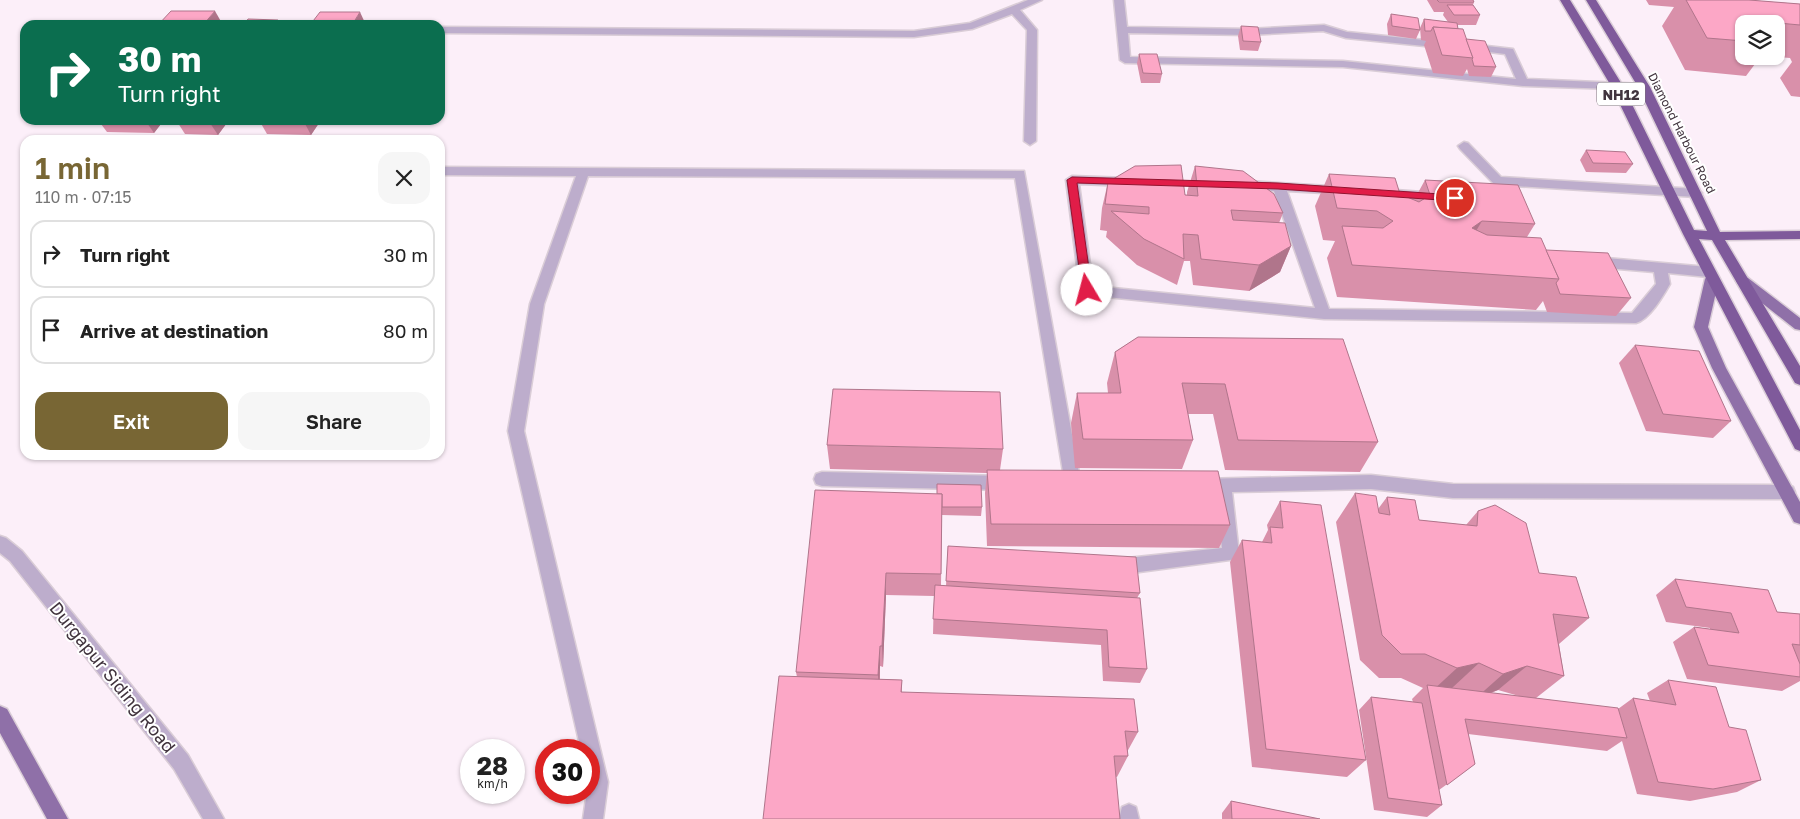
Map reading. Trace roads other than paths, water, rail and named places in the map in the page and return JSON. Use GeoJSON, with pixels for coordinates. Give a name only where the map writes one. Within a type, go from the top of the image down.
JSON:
{"type":"FeatureCollection","features":[{"type":"Feature","properties":{"kind":"highway","name":"NH12"},"geometry":{"type":"LineString","coordinates":[[1565,0],[1617,86],[1689,234],[1800,445]]}},
{"type":"Feature","properties":{"kind":"highway","name":"Diamond Harbour Road"},"geometry":{"type":"LineString","coordinates":[[1591,0],[1644,87],[1716,236],[1800,379]]}},
{"type":"Feature","properties":{"kind":"highway"},"geometry":{"type":"LineString","coordinates":[[1689,234],[1716,236],[1800,235]]}},
{"type":"Feature","properties":{"kind":"main road"},"geometry":{"type":"LineString","coordinates":[[1710,275],[1701,327],[1719,368],[1800,518]]}},
{"type":"Feature","properties":{"kind":"main road"},"geometry":{"type":"LineString","coordinates":[[1743,281],[1800,325]]}},
{"type":"Feature","properties":{"kind":"main road"},"geometry":{"type":"LineString","coordinates":[[0,715],[58,819]]}},
{"type":"Feature","properties":{"kind":"street"},"geometry":{"type":"LineString","coordinates":[[445,30],[914,34],[972,26],[1037,0]]}},
{"type":"Feature","properties":{"kind":"street"},"geometry":{"type":"LineString","coordinates":[[1119,0],[1125,60],[1343,64],[1523,83],[1644,87]]}},
{"type":"Feature","properties":{"kind":"street"},"geometry":{"type":"LineString","coordinates":[[1014,10],[1032,30],[1030,140]]}},
{"type":"Feature","properties":{"kind":"street"},"geometry":{"type":"LineString","coordinates":[[1122,30],[1248,32],[1324,28],[1346,35],[1509,51],[1523,83]]}},
{"type":"Feature","properties":{"kind":"street"},"geometry":{"type":"LineString","coordinates":[[1464,146],[1498,181],[1696,194]]}},
{"type":"Feature","properties":{"kind":"street"},"geometry":{"type":"LineString","coordinates":[[445,172],[1020,174],[1073,484]]}},
{"type":"Feature","properties":{"kind":"street"},"geometry":{"type":"LineString","coordinates":[[583,172],[537,304],[516,431],[598,782],[594,819]]}},
{"type":"Feature","properties":{"kind":"street"},"geometry":{"type":"LineString","coordinates":[[1141,182],[1072,180],[1087,290],[1324,314],[1636,318],[1654,299],[1664,284],[1660,268]]}},
{"type":"Feature","properties":{"kind":"street"},"geometry":{"type":"LineString","coordinates":[[1229,185],[1278,186],[1446,197]]}},
{"type":"Feature","properties":{"kind":"street"},"geometry":{"type":"LineString","coordinates":[[1278,186],[1324,314]]}},
{"type":"Feature","properties":{"kind":"street"},"geometry":{"type":"LineString","coordinates":[[1581,261],[1660,268],[1710,275]]}},
{"type":"Feature","properties":{"kind":"street"},"geometry":{"type":"LineString","coordinates":[[822,479],[1024,483]]}},
{"type":"Feature","properties":{"kind":"street"},"geometry":{"type":"LineString","coordinates":[[1183,486],[1371,482],[1453,491],[1787,492]]}},
{"type":"Feature","properties":{"kind":"street"},"geometry":{"type":"LineString","coordinates":[[1054,484],[1093,484]]}},
{"type":"Feature","properties":{"kind":"street"},"geometry":{"type":"LineString","coordinates":[[1101,566],[1132,566],[1231,554],[1223,486]]}},
{"type":"Feature","properties":{"kind":"street","name":"Durgapur Siding Road"},"geometry":{"type":"LineString","coordinates":[[0,543],[16,556],[181,762],[214,819]]}}]}
